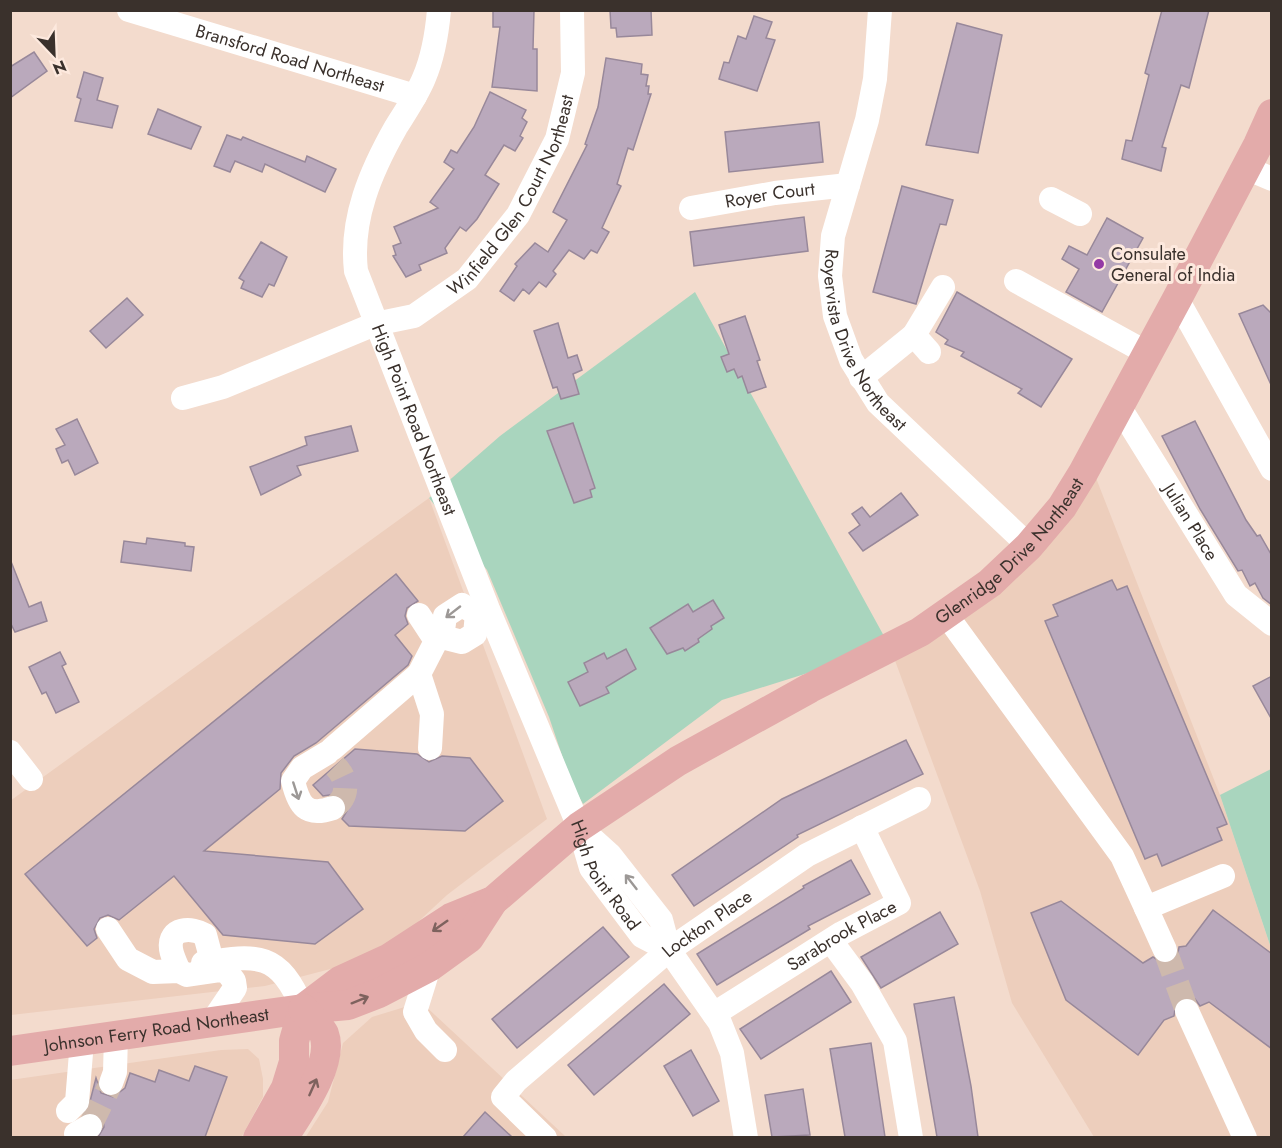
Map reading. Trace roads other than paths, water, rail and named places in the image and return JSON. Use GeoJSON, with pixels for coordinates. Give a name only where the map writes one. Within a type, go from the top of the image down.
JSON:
{"type":"FeatureCollection","features":[{"type":"Feature","properties":{"kind":"main road","name":"Glenridge Drive Northeast"},"geometry":{"type":"LineString","coordinates":[[579,827],[678,761],[731,731],[885,652],[947,616],[990,583],[1029,546],[1062,507],[1120,408],[1178,299],[1259,174],[1272,114]]}},
{"type":"Feature","properties":{"kind":"main road","name":"Johnson Ferry Road Northeast"},"geometry":{"type":"LineString","coordinates":[[10,1051],[303,1009],[348,1005],[429,967],[469,938],[493,901],[579,827]]}},
{"type":"Feature","properties":{"kind":"main road","name":"Johnson Ferry Road Northeast"},"geometry":{"type":"LineString","coordinates":[[303,1009],[340,981],[388,959],[451,918],[493,901]]}},
{"type":"Feature","properties":{"kind":"main road"},"geometry":{"type":"LineString","coordinates":[[258,1137],[286,1088],[294,1062],[294,1041],[303,1009]]}},
{"type":"Feature","properties":{"kind":"main road"},"geometry":{"type":"LineString","coordinates":[[283,1137],[311,1092],[324,1058],[324,1035],[303,1009]]}},
{"type":"Feature","properties":{"kind":"street","name":"Bransford Road Northeast"},"geometry":{"type":"LineString","coordinates":[[129,10],[415,96]]}},
{"type":"Feature","properties":{"kind":"street","name":"High Point Road Northeast"},"geometry":{"type":"LineString","coordinates":[[439,10],[431,56],[415,96],[378,163],[355,224],[353,246],[356,271],[483,612],[579,827]]}},
{"type":"Feature","properties":{"kind":"street","name":"Winfield Glen Court Northeast"},"geometry":{"type":"LineString","coordinates":[[183,398],[223,387],[375,324],[414,316],[467,279],[518,215],[557,140],[573,73],[572,10]]}},
{"type":"Feature","properties":{"kind":"street","name":"Royervista Drive Northeast"},"geometry":{"type":"LineString","coordinates":[[880,10],[875,79],[867,120],[833,236],[830,276],[835,316],[841,337],[861,378],[895,422],[1029,546]]}},
{"type":"Feature","properties":{"kind":"street","name":"Royer Court"},"geometry":{"type":"LineString","coordinates":[[691,208],[775,193],[848,185]]}},
{"type":"Feature","properties":{"kind":"street"},"geometry":{"type":"LineString","coordinates":[[1051,199],[1080,214]]}},
{"type":"Feature","properties":{"kind":"street"},"geometry":{"type":"LineString","coordinates":[[1016,281],[1149,354]]}},
{"type":"Feature","properties":{"kind":"street"},"geometry":{"type":"LineString","coordinates":[[861,378],[921,344],[943,287]]}},
{"type":"Feature","properties":{"kind":"street"},"geometry":{"type":"LineString","coordinates":[[1178,299],[1272,469]]}},
{"type":"Feature","properties":{"kind":"street","name":"Julian Place"},"geometry":{"type":"LineString","coordinates":[[1120,408],[1236,595],[1272,624]]}},
{"type":"Feature","properties":{"kind":"street"},"geometry":{"type":"LineString","coordinates":[[333,808],[320,812],[307,810],[297,798],[292,781],[302,768],[329,756],[419,674],[439,639],[445,616],[462,604],[483,612]]}},
{"type":"Feature","properties":{"kind":"street"},"geometry":{"type":"LineString","coordinates":[[419,615],[439,639]]}},
{"type":"Feature","properties":{"kind":"street"},"geometry":{"type":"LineString","coordinates":[[947,616],[1122,856],[1165,950]]}},
{"type":"Feature","properties":{"kind":"street"},"geometry":{"type":"LineString","coordinates":[[419,674],[432,714],[430,748]]}},
{"type":"Feature","properties":{"kind":"street"},"geometry":{"type":"LineString","coordinates":[[10,752],[31,779]]}},
{"type":"Feature","properties":{"kind":"street","name":"Lockton Place"},"geometry":{"type":"LineString","coordinates":[[545,1137],[503,1097],[516,1081],[669,950],[807,855],[919,799]]}},
{"type":"Feature","properties":{"kind":"street","name":"High Point Road"},"geometry":{"type":"LineString","coordinates":[[579,827],[610,855],[661,920],[669,950],[714,1014],[732,1053],[746,1137]]}},
{"type":"Feature","properties":{"kind":"street","name":"High Point Road"},"geometry":{"type":"LineString","coordinates":[[579,827],[591,868],[642,936],[669,950]]}},
{"type":"Feature","properties":{"kind":"street","name":"Sarabrook Place"},"geometry":{"type":"LineString","coordinates":[[714,1014],[831,941],[899,903],[862,827]]}},
{"type":"Feature","properties":{"kind":"street"},"geometry":{"type":"LineString","coordinates":[[1146,908],[1222,876]]}},
{"type":"Feature","properties":{"kind":"street"},"geometry":{"type":"LineString","coordinates":[[631,921],[650,906]]}},
{"type":"Feature","properties":{"kind":"street"},"geometry":{"type":"LineString","coordinates":[[108,929],[128,959],[153,972],[179,972],[187,975],[221,970],[232,976],[235,988],[233,994],[212,1022]]}},
{"type":"Feature","properties":{"kind":"street"},"geometry":{"type":"LineString","coordinates":[[179,972],[171,949],[171,941],[175,933],[186,929],[196,929],[205,935],[212,961]]}},
{"type":"Feature","properties":{"kind":"street"},"geometry":{"type":"LineString","coordinates":[[831,941],[862,983],[895,1041],[911,1137]]}},
{"type":"Feature","properties":{"kind":"street"},"geometry":{"type":"LineString","coordinates":[[179,972],[186,965],[242,957],[271,962],[293,984],[303,1009]]}},
{"type":"Feature","properties":{"kind":"street"},"geometry":{"type":"LineString","coordinates":[[429,967],[415,1012],[426,1031],[446,1050]]}},
{"type":"Feature","properties":{"kind":"street"},"geometry":{"type":"LineString","coordinates":[[1187,1011],[1245,1137]]}},
{"type":"Feature","properties":{"kind":"street"},"geometry":{"type":"LineString","coordinates":[[111,1083],[115,1072],[116,1036]]}},
{"type":"Feature","properties":{"kind":"street"},"geometry":{"type":"LineString","coordinates":[[68,1111],[77,1102],[82,1041]]}},
{"type":"Feature","properties":{"kind":"tunnel"},"geometry":{"type":"LineString","coordinates":[[333,808],[342,799],[345,788],[343,777],[335,766]]}},
{"type":"Feature","properties":{"kind":"tunnel"},"geometry":{"type":"LineString","coordinates":[[1165,950],[1187,1011]]}},
{"type":"Feature","properties":{"kind":"tunnel"},"geometry":{"type":"LineString","coordinates":[[90,1126],[111,1083]]}},
{"type":"Feature","properties":{"kind":"place","name":"Consulate General of India"},"geometry":{"type":"Point","coordinates":[1099,264]}}]}
